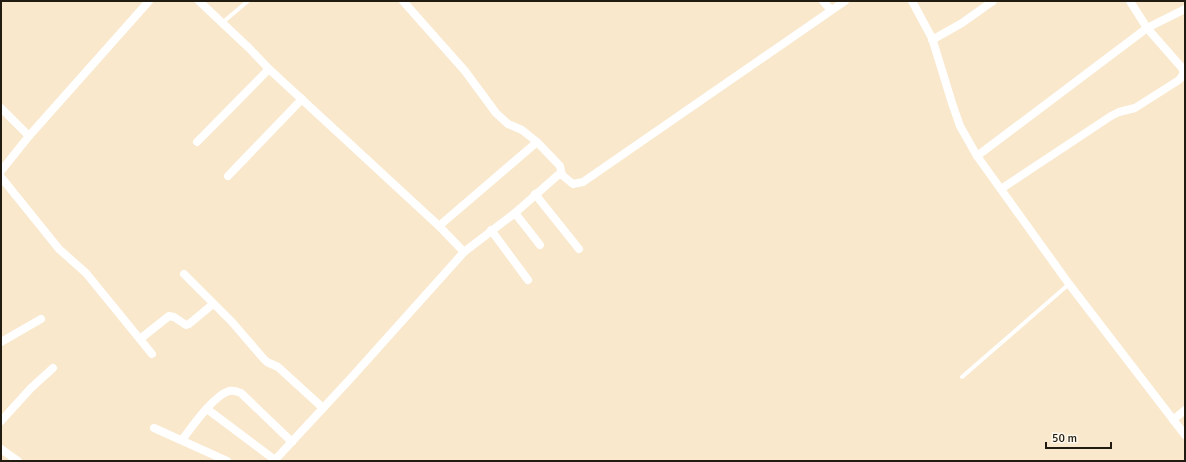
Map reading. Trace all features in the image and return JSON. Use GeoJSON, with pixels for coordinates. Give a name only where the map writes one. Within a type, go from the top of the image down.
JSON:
{"type":"FeatureCollection","features":[{"type":"Feature","properties":{"kind":"street"},"geometry":{"type":"LineString","coordinates":[[1,172],[29,136],[149,1]]}},
{"type":"Feature","properties":{"kind":"street"},"geometry":{"type":"LineString","coordinates":[[199,1],[269,69],[439,226],[464,252]]}},
{"type":"Feature","properties":{"kind":"street"},"geometry":{"type":"LineString","coordinates":[[403,1],[465,71],[496,113],[508,124],[522,130],[536,142],[560,166],[562,175],[573,184],[589,179],[845,1]]}},
{"type":"Feature","properties":{"kind":"street"},"geometry":{"type":"LineString","coordinates":[[823,1],[831,10]]}},
{"type":"Feature","properties":{"kind":"street"},"geometry":{"type":"LineString","coordinates":[[912,1],[932,40],[960,126],[977,156],[1069,284],[1185,435]]}},
{"type":"Feature","properties":{"kind":"street"},"geometry":{"type":"LineString","coordinates":[[932,40],[962,23],[993,1]]}},
{"type":"Feature","properties":{"kind":"street"},"geometry":{"type":"LineString","coordinates":[[1000,189],[1111,116],[1119,112],[1135,108],[1182,78],[1184,69],[1147,28],[1130,1]]}},
{"type":"Feature","properties":{"kind":"street"},"geometry":{"type":"LineString","coordinates":[[977,156],[1147,28],[1185,9]]}},
{"type":"Feature","properties":{"kind":"street"},"geometry":{"type":"LineString","coordinates":[[198,142],[269,69]]}},
{"type":"Feature","properties":{"kind":"street"},"geometry":{"type":"LineString","coordinates":[[228,176],[302,99]]}},
{"type":"Feature","properties":{"kind":"street"},"geometry":{"type":"LineString","coordinates":[[1,108],[29,136]]}},
{"type":"Feature","properties":{"kind":"street"},"geometry":{"type":"LineString","coordinates":[[439,226],[536,142]]}},
{"type":"Feature","properties":{"kind":"street"},"geometry":{"type":"LineString","coordinates":[[207,409],[274,460],[464,252],[515,212],[558,175],[562,175]]}},
{"type":"Feature","properties":{"kind":"street"},"geometry":{"type":"LineString","coordinates":[[1,177],[55,244],[86,273],[152,354]]}},
{"type":"Feature","properties":{"kind":"street"},"geometry":{"type":"LineString","coordinates":[[535,194],[579,249]]}},
{"type":"Feature","properties":{"kind":"street"},"geometry":{"type":"LineString","coordinates":[[515,212],[540,245]]}},
{"type":"Feature","properties":{"kind":"street"},"geometry":{"type":"LineString","coordinates":[[492,230],[528,280]]}},
{"type":"Feature","properties":{"kind":"street"},"geometry":{"type":"LineString","coordinates":[[184,274],[267,362],[278,367],[323,408]]}},
{"type":"Feature","properties":{"kind":"street"},"geometry":{"type":"LineString","coordinates":[[140,339],[169,316],[174,316],[182,324],[186,325],[213,304]]}},
{"type":"Feature","properties":{"kind":"street"},"geometry":{"type":"LineString","coordinates":[[1,342],[41,319]]}},
{"type":"Feature","properties":{"kind":"street"},"geometry":{"type":"LineString","coordinates":[[1,421],[31,388],[53,368]]}},
{"type":"Feature","properties":{"kind":"street"},"geometry":{"type":"LineString","coordinates":[[182,440],[207,409],[225,393],[231,390],[241,393],[292,442]]}},
{"type":"Feature","properties":{"kind":"street"},"geometry":{"type":"LineString","coordinates":[[1173,420],[1185,410]]}},
{"type":"Feature","properties":{"kind":"street"},"geometry":{"type":"LineString","coordinates":[[154,428],[227,461]]}},
{"type":"Feature","properties":{"kind":"street"},"geometry":{"type":"LineString","coordinates":[[1,450],[18,461]]}},
{"type":"Feature","properties":{"kind":"lane"},"geometry":{"type":"LineString","coordinates":[[221,23],[248,1]]}},
{"type":"Feature","properties":{"kind":"lane"},"geometry":{"type":"LineString","coordinates":[[962,377],[1069,284]]}}]}
